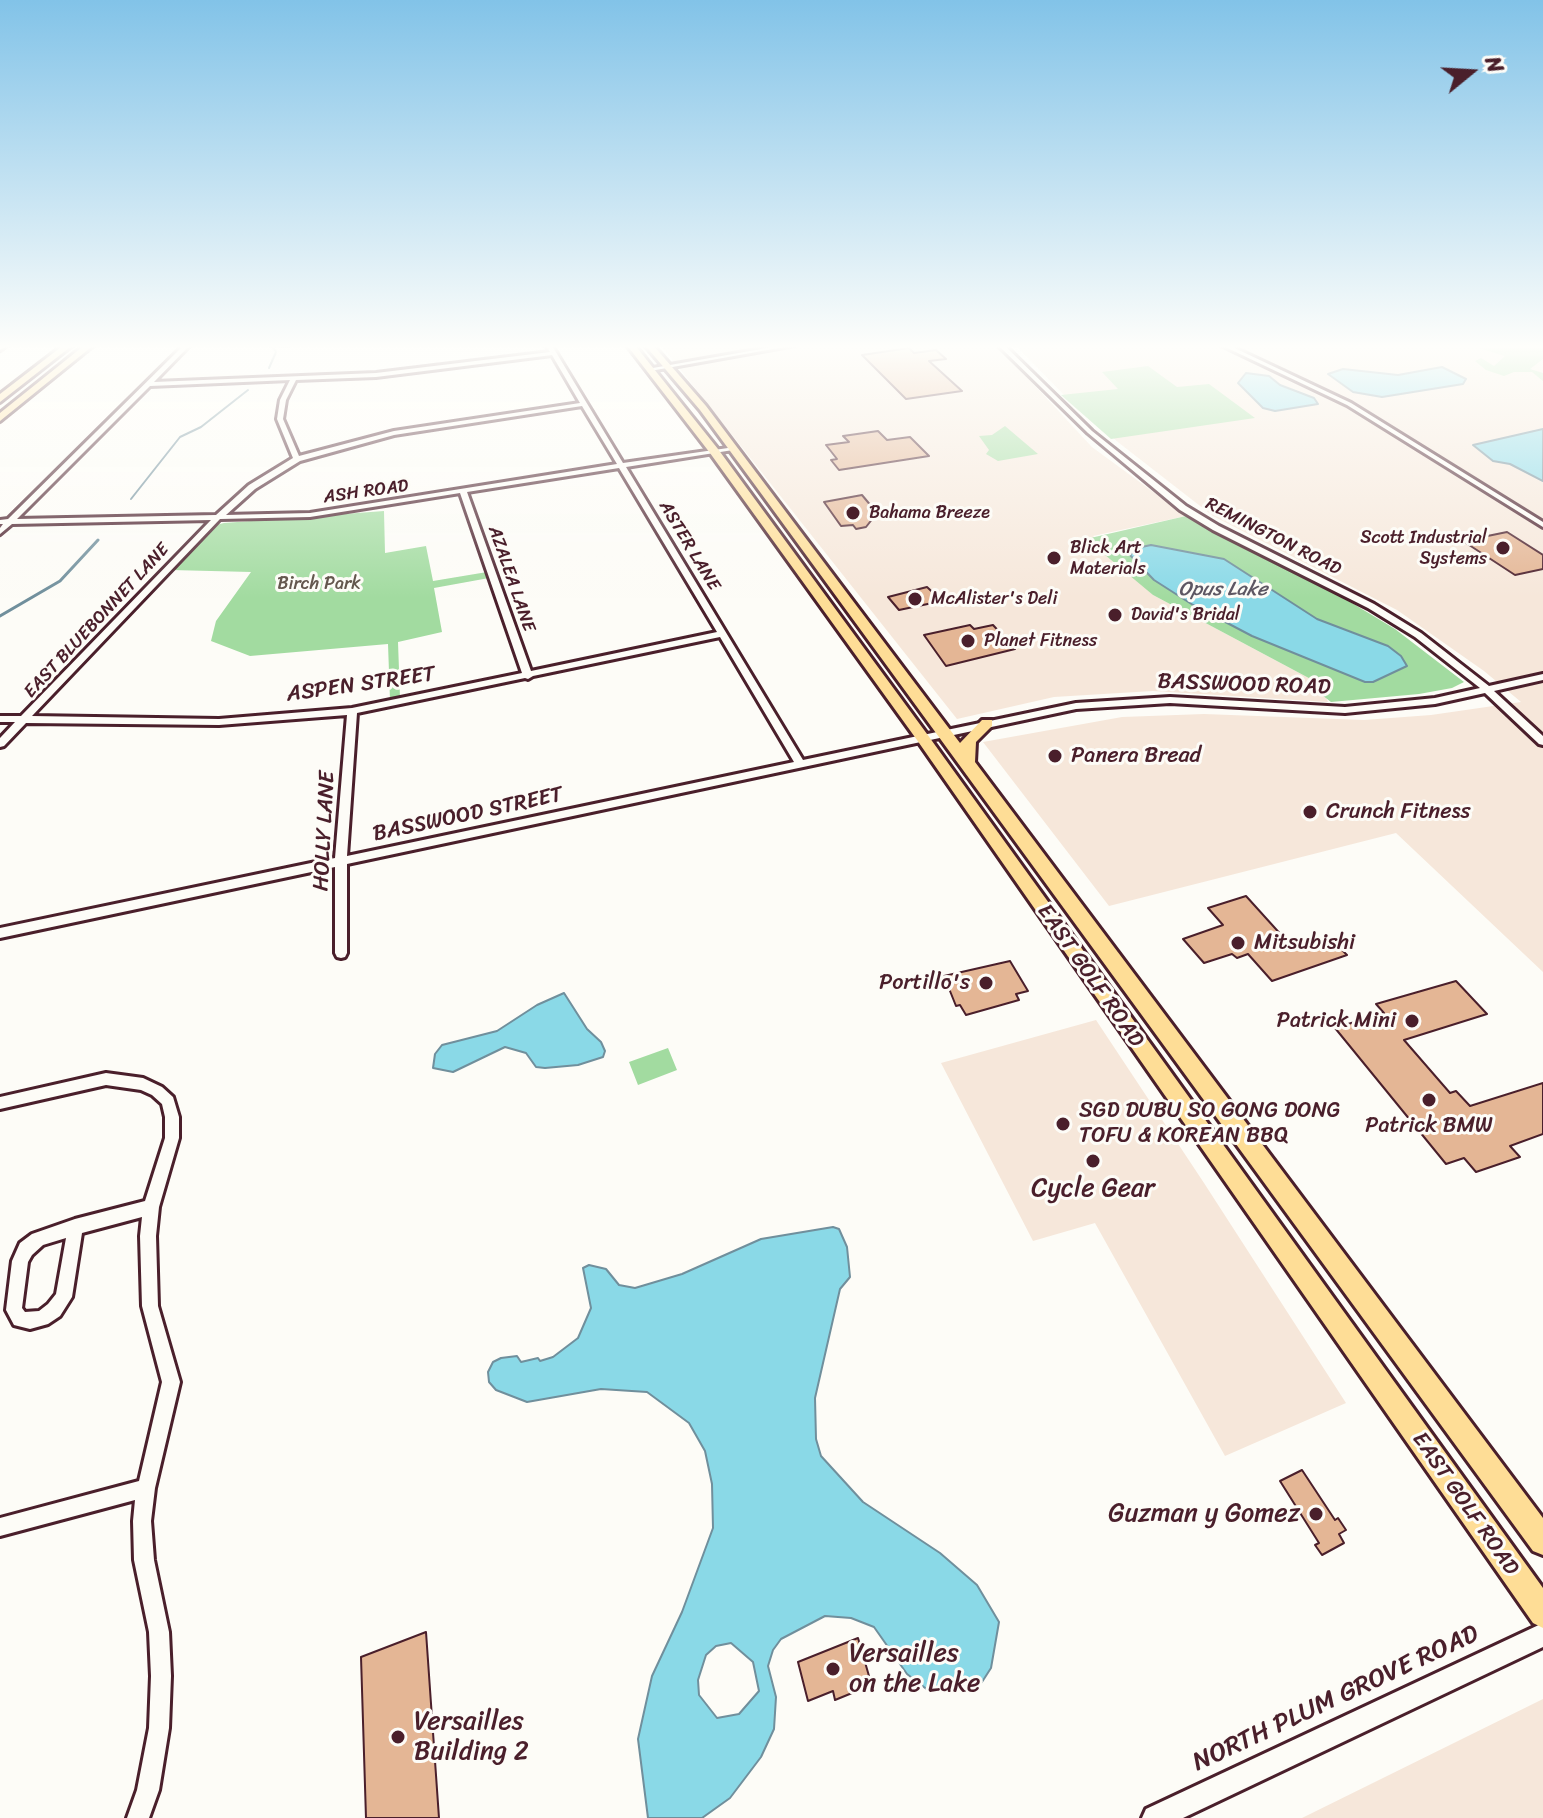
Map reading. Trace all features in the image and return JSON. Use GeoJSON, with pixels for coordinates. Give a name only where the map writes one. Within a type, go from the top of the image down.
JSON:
{"type":"FeatureCollection","features":[{"type":"Feature","properties":{"kind":"main road","name":"EAST GOLF ROAD"},"geometry":{"type":"LineString","coordinates":[[697,429],[922,737],[1543,1613]]}},
{"type":"Feature","properties":{"kind":"main road","name":"EAST GOLF ROAD"},"geometry":{"type":"LineString","coordinates":[[718,429],[1543,1541]]}},
{"type":"Feature","properties":{"kind":"main road"},"geometry":{"type":"LineString","coordinates":[[967,765],[968,741],[987,723]]}},
{"type":"Feature","properties":{"kind":"street"},"geometry":{"type":"LineString","coordinates":[[0,532],[105,429]]}},
{"type":"Feature","properties":{"kind":"street"},"geometry":{"type":"LineString","coordinates":[[284,429],[297,459]]}},
{"type":"Feature","properties":{"kind":"street","name":"EAST BLUEBONNET LANE"},"geometry":{"type":"LineString","coordinates":[[0,744],[216,519],[252,487],[297,459],[394,433],[421,429]]}},
{"type":"Feature","properties":{"kind":"street","name":"ASTER LANE"},"geometry":{"type":"LineString","coordinates":[[600,429],[801,765]]}},
{"type":"Feature","properties":{"kind":"street","name":"REMINGTON ROAD"},"geometry":{"type":"LineString","coordinates":[[1087,429],[1183,508],[1216,528],[1371,606],[1418,635],[1487,689],[1543,742]]}},
{"type":"Feature","properties":{"kind":"street"},"geometry":{"type":"LineString","coordinates":[[1389,429],[1543,525]]}},
{"type":"Feature","properties":{"kind":"street","name":"ASH ROAD"},"geometry":{"type":"LineString","coordinates":[[0,522],[310,515],[733,448]]}},
{"type":"Feature","properties":{"kind":"street","name":"AZALEA LANE"},"geometry":{"type":"LineString","coordinates":[[464,493],[528,676]]}},
{"type":"Feature","properties":{"kind":"street","name":"ASPEN STREET"},"geometry":{"type":"LineString","coordinates":[[0,719],[219,722],[352,711],[722,634]]}},
{"type":"Feature","properties":{"kind":"street","name":"BASSWOOD ROAD"},"geometry":{"type":"LineString","coordinates":[[943,732],[1108,703],[1186,701],[1345,710],[1435,701],[1543,677]]}},
{"type":"Feature","properties":{"kind":"street","name":"HOLLY LANE"},"geometry":{"type":"LineString","coordinates":[[341,953],[341,861],[352,711]]}},
{"type":"Feature","properties":{"kind":"street","name":"BASSWOOD STREET"},"geometry":{"type":"LineString","coordinates":[[0,933],[801,765],[943,732]]}},
{"type":"Feature","properties":{"kind":"street"},"geometry":{"type":"LineString","coordinates":[[0,1103],[106,1079],[143,1084],[168,1101],[172,1138],[151,1207],[150,1306],[171,1382],[146,1488],[142,1521],[144,1560],[159,1632],[159,1728],[148,1790],[138,1818]]}},
{"type":"Feature","properties":{"kind":"street"},"geometry":{"type":"LineString","coordinates":[[75,1227],[64,1297],[54,1310],[42,1318],[30,1321],[20,1319],[14,1310],[20,1261],[26,1249],[38,1239],[75,1227],[151,1207]]}},
{"type":"Feature","properties":{"kind":"street"},"geometry":{"type":"LineString","coordinates":[[0,1527],[146,1488]]}},
{"type":"Feature","properties":{"kind":"street","name":"NORTH PLUM GROVE ROAD"},"geometry":{"type":"LineString","coordinates":[[1155,1818],[1543,1635]]}},
{"type":"Feature","properties":{"kind":"shaded area"},"geometry":{"type":"Polygon","coordinates":[[[727,429],[1075,429],[1092,447],[1186,516],[1093,536],[1153,595],[1320,684],[1328,702],[1153,691],[1054,697],[957,719],[727,429]]]}},
{"type":"Feature","properties":{"kind":"shaded area"},"geometry":{"type":"Polygon","coordinates":[[[1103,429],[1543,429],[1543,972],[1396,833],[1109,906],[983,742],[1122,717],[1204,714],[1364,720],[1431,715],[1521,702],[1484,671],[1397,610],[1213,516],[1103,429]]]}},
{"type":"Feature","properties":{"kind":"shaded area"},"geometry":{"type":"Polygon","coordinates":[[[1096,1020],[1346,1403],[1225,1456],[1095,1223],[1033,1241],[941,1063],[1096,1020]]]}},
{"type":"Feature","properties":{"kind":"shaded area"},"geometry":{"type":"Polygon","coordinates":[[[1543,1699],[1543,1818],[1302,1818],[1543,1699]]]}},
{"type":"Feature","properties":{"kind":"green space"},"geometry":{"type":"Polygon","coordinates":[[[1001,429],[1008,429],[1038,454],[998,461],[986,454],[989,450],[979,436],[992,435],[1001,429]]]}},
{"type":"Feature","properties":{"kind":"green space"},"geometry":{"type":"Polygon","coordinates":[[[1099,429],[1181,429],[1111,439],[1099,429]]]}},
{"type":"Feature","properties":{"kind":"green space","name":"Birch Park"},"geometry":{"type":"Polygon","coordinates":[[[384,511],[385,553],[426,546],[433,581],[487,572],[489,578],[434,588],[442,632],[398,642],[400,698],[390,700],[388,644],[250,656],[211,641],[216,621],[251,572],[171,570],[212,526],[384,511]]]}},
{"type":"Feature","properties":{"kind":"green space"},"geometry":{"type":"Polygon","coordinates":[[[1186,516],[1347,600],[1395,629],[1464,682],[1452,688],[1419,694],[1331,702],[1317,687],[1320,684],[1153,595],[1086,539],[1186,516]]]}},
{"type":"Feature","properties":{"kind":"green space"},"geometry":{"type":"Polygon","coordinates":[[[668,1048],[677,1070],[638,1085],[629,1062],[668,1048]]]}},
{"type":"Feature","properties":{"kind":"water"},"geometry":{"type":"Polygon","coordinates":[[[1543,429],[1543,481],[1510,464],[1493,461],[1473,445],[1543,429]]]}},
{"type":"Feature","properties":{"kind":"water","name":"Opus Lake"},"geometry":{"type":"Polygon","coordinates":[[[1151,545],[1224,559],[1317,619],[1388,646],[1401,656],[1407,666],[1373,682],[1365,682],[1252,636],[1154,580],[1130,555],[1137,548],[1151,545]]]}},
{"type":"Feature","properties":{"kind":"water"},"geometry":{"type":"Polygon","coordinates":[[[564,993],[587,1029],[601,1042],[605,1051],[603,1057],[578,1065],[545,1068],[536,1067],[526,1053],[505,1047],[453,1072],[433,1068],[435,1054],[442,1045],[497,1031],[537,1005],[564,993]]]}},
{"type":"Feature","properties":{"kind":"water"},"geometry":{"type":"Polygon","coordinates":[[[833,1227],[839,1229],[847,1247],[850,1277],[840,1289],[815,1398],[816,1439],[821,1456],[863,1502],[940,1553],[977,1585],[999,1622],[991,1668],[982,1682],[968,1689],[929,1691],[907,1674],[874,1627],[851,1618],[825,1616],[781,1639],[773,1650],[768,1666],[776,1697],[774,1729],[761,1757],[730,1798],[702,1818],[648,1818],[638,1739],[652,1676],[682,1612],[713,1528],[712,1484],[705,1451],[689,1423],[647,1392],[601,1389],[527,1402],[496,1390],[489,1382],[488,1372],[493,1362],[501,1358],[517,1356],[521,1362],[553,1357],[578,1338],[591,1308],[583,1268],[589,1265],[606,1269],[619,1285],[635,1288],[682,1274],[761,1239],[833,1227]],[[731,1643],[716,1646],[706,1655],[698,1680],[699,1695],[717,1718],[739,1714],[759,1691],[753,1662],[731,1643]]]}},
{"type":"Feature","properties":{"kind":"building"},"geometry":{"type":"Polygon","coordinates":[[[878,431],[887,440],[910,437],[929,456],[839,470],[831,460],[837,459],[826,445],[849,442],[843,436],[878,431]]]}},
{"type":"Feature","properties":{"kind":"building","name":"Bahama Breeze"},"geometry":{"type":"Polygon","coordinates":[[[862,495],[877,513],[866,527],[856,529],[853,525],[841,526],[824,502],[862,495]]]}},
{"type":"Feature","properties":{"kind":"building","name":"Scott Industrial Systems"},"geometry":{"type":"Polygon","coordinates":[[[1507,532],[1543,555],[1543,569],[1515,575],[1463,541],[1507,532]]]}},
{"type":"Feature","properties":{"kind":"building","name":"McAlister's Deli"},"geometry":{"type":"Polygon","coordinates":[[[927,587],[942,601],[899,610],[888,597],[927,587]]]}},
{"type":"Feature","properties":{"kind":"building","name":"Planet Fitness"},"geometry":{"type":"Polygon","coordinates":[[[970,625],[974,629],[993,625],[1015,649],[946,666],[924,635],[970,625]]]}},
{"type":"Feature","properties":{"kind":"building","name":"Mitsubishi"},"geometry":{"type":"Polygon","coordinates":[[[1246,896],[1293,948],[1328,936],[1347,955],[1272,981],[1248,954],[1237,958],[1232,954],[1204,963],[1183,939],[1223,925],[1208,908],[1246,896]]]}},
{"type":"Feature","properties":{"kind":"building","name":"Portillo's"},"geometry":{"type":"Polygon","coordinates":[[[1010,961],[1028,991],[1016,994],[1019,1000],[966,1015],[960,1005],[956,1006],[944,976],[1010,961]]]}},
{"type":"Feature","properties":{"kind":"building","name":"Patrick BMW"},"geometry":{"type":"Polygon","coordinates":[[[1456,981],[1487,1014],[1404,1040],[1450,1093],[1456,1091],[1470,1106],[1543,1083],[1543,1134],[1510,1146],[1520,1157],[1476,1172],[1464,1158],[1446,1164],[1335,1028],[1384,1013],[1376,1004],[1456,981]]]}},
{"type":"Feature","properties":{"kind":"building","name":"Guzman y Gomez"},"geometry":{"type":"Polygon","coordinates":[[[1302,1470],[1335,1520],[1338,1518],[1346,1530],[1339,1534],[1344,1543],[1322,1555],[1315,1545],[1319,1543],[1280,1481],[1302,1470]]]}},
{"type":"Feature","properties":{"kind":"building","name":"Versailles Building 2"},"geometry":{"type":"Polygon","coordinates":[[[426,1632],[439,1818],[366,1818],[361,1657],[426,1632]]]}},
{"type":"Feature","properties":{"kind":"building","name":"Versailles on the Lake"},"geometry":{"type":"Polygon","coordinates":[[[858,1638],[869,1676],[854,1682],[857,1691],[835,1700],[833,1691],[808,1701],[798,1662],[858,1638]]]}},
{"type":"Feature","properties":{"kind":"waterway"},"geometry":{"type":"LineString","coordinates":[[131,499],[180,437],[197,429]]}},
{"type":"Feature","properties":{"kind":"waterway"},"geometry":{"type":"LineString","coordinates":[[0,616],[60,581],[98,540]]}},
{"type":"Feature","properties":{"kind":"place","name":"Bahama Breeze"},"geometry":{"type":"Point","coordinates":[853,513]}},
{"type":"Feature","properties":{"kind":"place","name":"Scott Industrial Systems"},"geometry":{"type":"Point","coordinates":[1503,548]}},
{"type":"Feature","properties":{"kind":"place","name":"Blick Art Materials"},"geometry":{"type":"Point","coordinates":[1054,558]}},
{"type":"Feature","properties":{"kind":"place","name":"McAlister's Deli"},"geometry":{"type":"Point","coordinates":[915,599]}},
{"type":"Feature","properties":{"kind":"place","name":"David's Bridal"},"geometry":{"type":"Point","coordinates":[1115,615]}},
{"type":"Feature","properties":{"kind":"place","name":"Planet Fitness"},"geometry":{"type":"Point","coordinates":[968,641]}},
{"type":"Feature","properties":{"kind":"place","name":"Panera Bread"},"geometry":{"type":"Point","coordinates":[1055,756]}},
{"type":"Feature","properties":{"kind":"place","name":"Crunch Fitness"},"geometry":{"type":"Point","coordinates":[1310,812]}},
{"type":"Feature","properties":{"kind":"place","name":"Mitsubishi"},"geometry":{"type":"Point","coordinates":[1238,943]}},
{"type":"Feature","properties":{"kind":"place","name":"Portillo's"},"geometry":{"type":"Point","coordinates":[986,983]}},
{"type":"Feature","properties":{"kind":"place","name":"Patrick Mini"},"geometry":{"type":"Point","coordinates":[1412,1021]}},
{"type":"Feature","properties":{"kind":"place","name":"Patrick BMW"},"geometry":{"type":"Point","coordinates":[1429,1100]}},
{"type":"Feature","properties":{"kind":"place","name":"SGD DUBU SO GONG DONG TOFU & KOREAN BBQ"},"geometry":{"type":"Point","coordinates":[1063,1124]}},
{"type":"Feature","properties":{"kind":"place","name":"Cycle Gear"},"geometry":{"type":"Point","coordinates":[1093,1161]}},
{"type":"Feature","properties":{"kind":"place","name":"Guzman y Gomez"},"geometry":{"type":"Point","coordinates":[1316,1514]}},
{"type":"Feature","properties":{"kind":"place","name":"Versailles on the Lake"},"geometry":{"type":"Point","coordinates":[833,1669]}},
{"type":"Feature","properties":{"kind":"place","name":"Versailles Building 2"},"geometry":{"type":"Point","coordinates":[398,1737]}}]}
